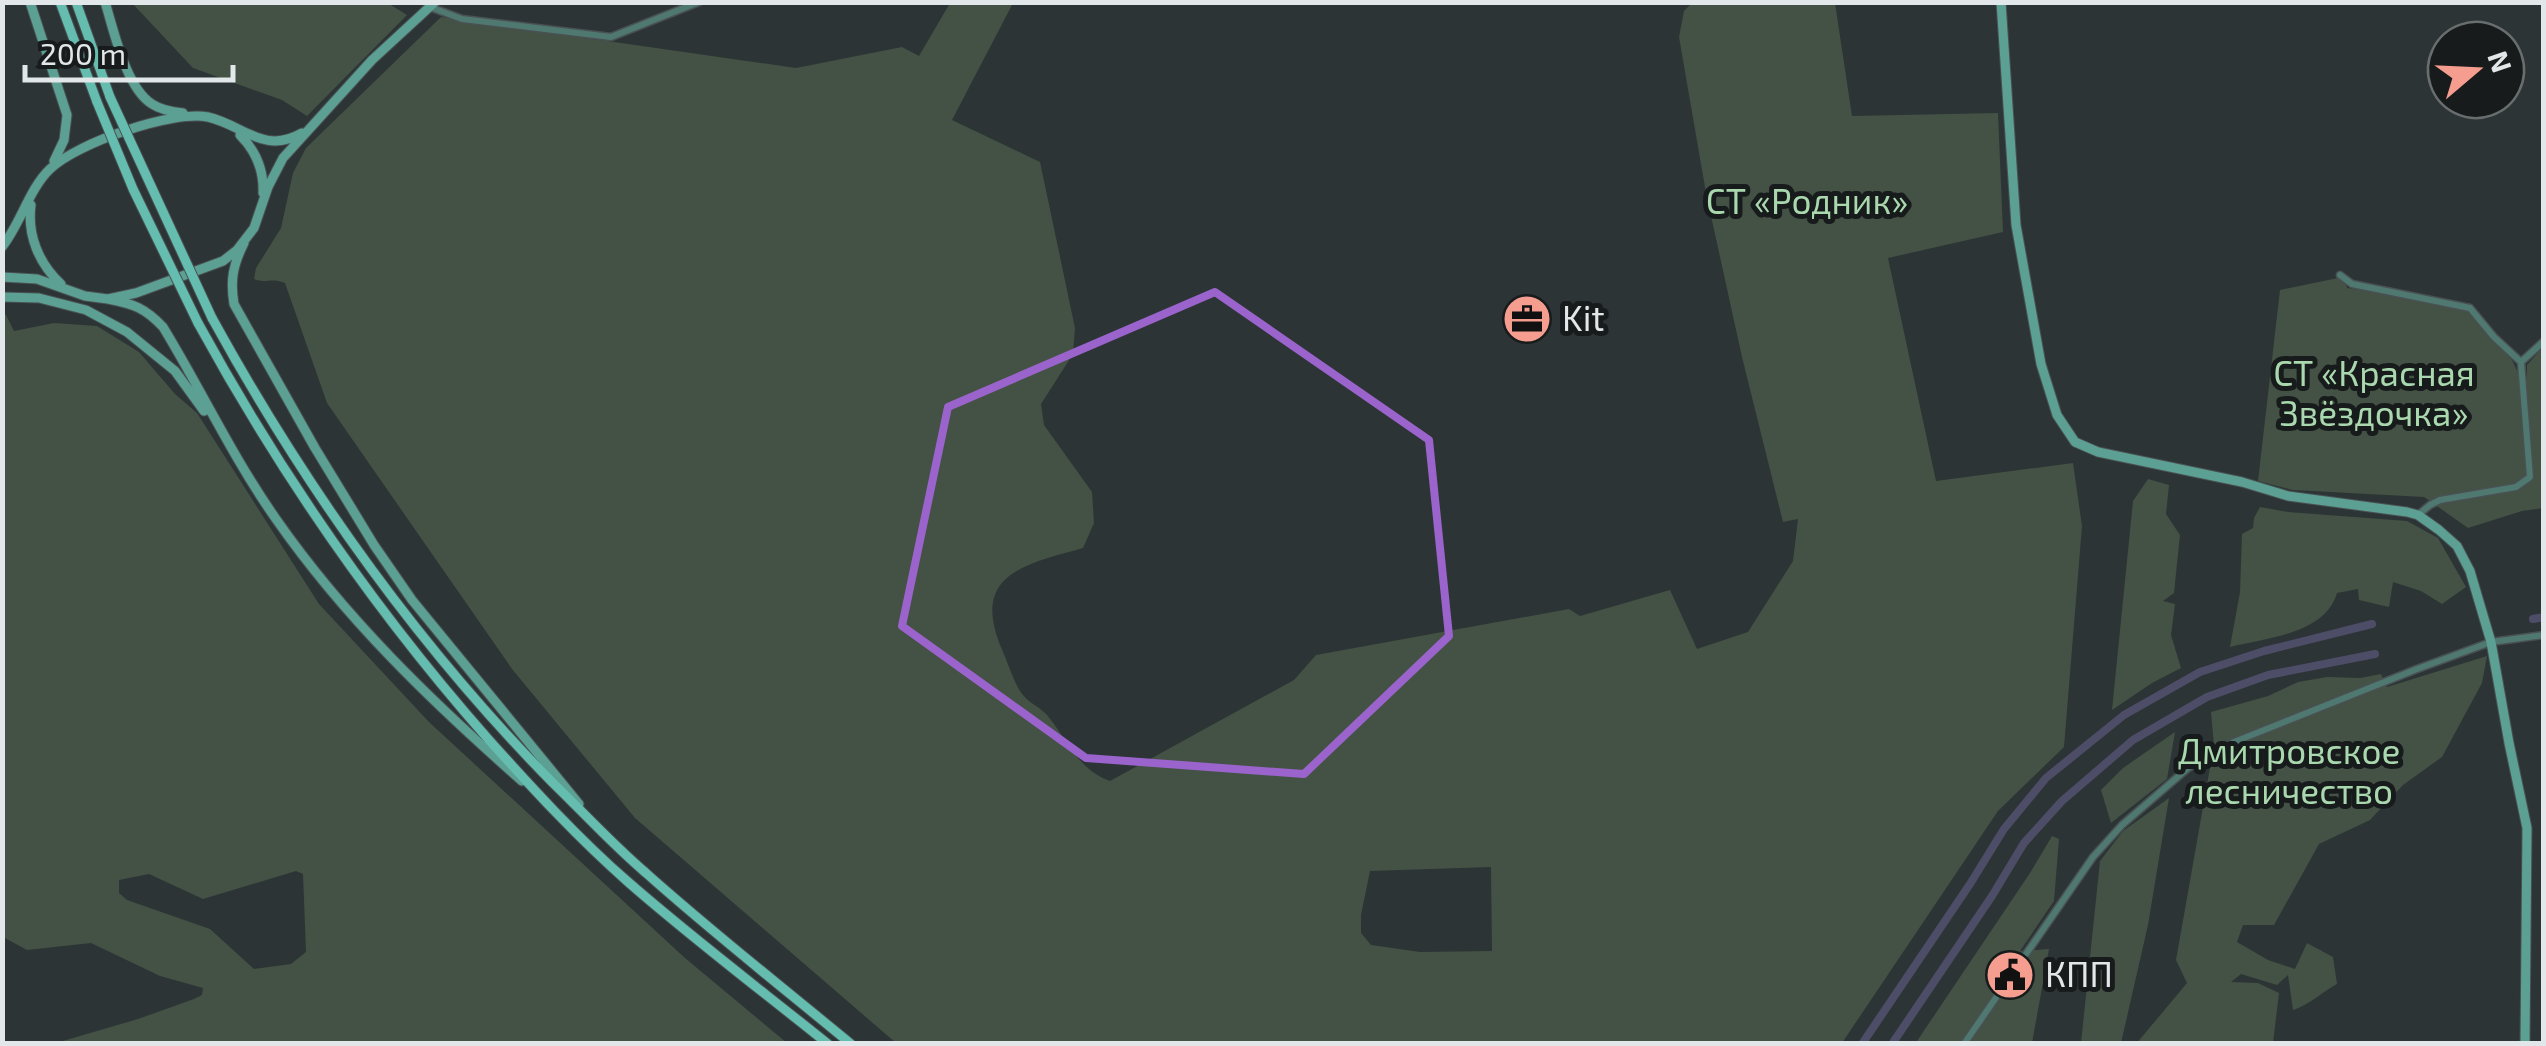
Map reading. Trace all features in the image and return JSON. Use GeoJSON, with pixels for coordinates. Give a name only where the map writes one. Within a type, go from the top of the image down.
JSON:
{"type":"FeatureCollection","features":[{"type":"Feature","properties":{"kind":"main road"},"geometry":{"type":"LineString","coordinates":[[2,247],[64,140],[66,115],[30,2]]}},
{"type":"Feature","properties":{"kind":"main road"},"geometry":{"type":"LineString","coordinates":[[60,2],[133,189],[237,394],[364,588],[445,690],[550,806]]}},
{"type":"Feature","properties":{"kind":"main road"},"geometry":{"type":"LineString","coordinates":[[76,2],[110,97],[212,318],[311,485],[378,580],[460,683],[603,834],[851,1044]]}},
{"type":"Feature","properties":{"kind":"main road"},"geometry":{"type":"LineString","coordinates":[[105,2],[130,76],[152,104],[169,111],[205,116],[266,140],[295,137],[309,129]]}},
{"type":"Feature","properties":{"kind":"main road"},"geometry":{"type":"LineString","coordinates":[[2000,2],[2016,225],[2041,364],[2058,416],[2075,442],[2098,452],[2242,482],[2288,496],[2418,516],[2457,546],[2470,571],[2491,642],[2528,828],[2524,1044]]}},
{"type":"Feature","properties":{"kind":"main road"},"geometry":{"type":"LineString","coordinates":[[262,200],[283,158],[372,60],[432,5]]}},
{"type":"Feature","properties":{"kind":"main road"},"geometry":{"type":"LineString","coordinates":[[49,170],[75,151],[138,127],[170,118],[205,116]]}},
{"type":"Feature","properties":{"kind":"main road"},"geometry":{"type":"LineString","coordinates":[[228,125],[254,152],[263,182],[258,220],[233,266],[230,282],[234,304],[315,448],[412,600],[603,834]]}},
{"type":"Feature","properties":{"kind":"main road"},"geometry":{"type":"LineString","coordinates":[[34,193],[29,221],[38,253],[57,281],[72,292]]}},
{"type":"Feature","properties":{"kind":"main road"},"geometry":{"type":"LineString","coordinates":[[108,299],[190,274],[222,260],[244,243]]}},
{"type":"Feature","properties":{"kind":"main road"},"geometry":{"type":"LineString","coordinates":[[2,277],[37,279],[72,292],[136,306],[150,314],[163,328],[225,440]]}},
{"type":"Feature","properties":{"kind":"main road"},"geometry":{"type":"LineString","coordinates":[[2,297],[39,298],[86,310],[127,332],[175,371],[275,517],[340,602],[455,723],[550,806],[626,880],[828,1044]]}},
{"type":"Feature","properties":{"kind":"street"},"geometry":{"type":"LineString","coordinates":[[432,5],[462,18],[610,37],[699,2]]}},
{"type":"Feature","properties":{"kind":"street"},"geometry":{"type":"LineString","coordinates":[[2340,275],[2363,287],[2470,308],[2521,362],[2530,476],[2516,487],[2440,500],[2418,516]]}},
{"type":"Feature","properties":{"kind":"street"},"geometry":{"type":"LineString","coordinates":[[2521,362],[2544,341]]}},
{"type":"Feature","properties":{"kind":"street"},"geometry":{"type":"LineString","coordinates":[[1964,1044],[2093,857],[2122,825],[2188,768],[2234,742],[2491,642],[2543,636]]}},
{"type":"Feature","properties":{"kind":"highlighted area"},"geometry":{"type":"Polygon","coordinates":[[[1215,292],[1429,440],[1449,636],[1304,774],[1086,758],[902,626],[948,407],[1215,292]]]}},
{"type":"Feature","properties":{"kind":"green space"},"geometry":{"type":"Polygon","coordinates":[[[386,2],[407,15],[307,116],[282,100],[193,68],[132,3],[386,2]]]}},
{"type":"Feature","properties":{"kind":"green space","name":"СТ «Родник»"},"geometry":{"type":"Polygon","coordinates":[[[950,3],[1013,3],[952,120],[1040,162],[1075,328],[1073,354],[1041,404],[1044,425],[1092,492],[1094,523],[1083,548],[1022,568],[1007,578],[997,590],[994,626],[1023,695],[1047,715],[1081,762],[1110,781],[1294,680],[1316,655],[1569,609],[1580,616],[1670,590],[1697,649],[1748,632],[1793,561],[1798,519],[1783,522],[1706,193],[1679,37],[1684,11],[1692,3],[1835,3],[1852,116],[1998,113],[2003,232],[1888,258],[1936,481],[2073,463],[2082,526],[2064,747],[1998,811],[1842,1043],[896,1043],[635,818],[512,669],[327,403],[285,283],[254,279],[256,268],[281,228],[293,173],[306,148],[441,17],[796,68],[902,47],[919,56],[950,3]],[[1491,867],[1370,871],[1361,933],[1371,945],[1420,952],[1492,951],[1491,867]]]}},
{"type":"Feature","properties":{"kind":"green space","name":"СТ «Красная Звёздочка»"},"geometry":{"type":"Polygon","coordinates":[[[2338,278],[2347,288],[2471,312],[2512,360],[2520,377],[2527,377],[2527,365],[2543,347],[2543,508],[2468,528],[2424,497],[2293,490],[2258,481],[2280,290],[2338,278]]]}},
{"type":"Feature","properties":{"kind":"green space"},"geometry":{"type":"Polygon","coordinates":[[[3,314],[14,331],[54,323],[97,326],[139,352],[197,413],[319,604],[429,722],[685,958],[787,1043],[56,1043],[194,999],[202,995],[203,988],[160,976],[91,943],[27,950],[3,937],[3,314]],[[296,871],[203,899],[149,874],[119,880],[119,893],[127,900],[210,929],[254,969],[291,964],[306,952],[303,874],[296,871]]]}},
{"type":"Feature","properties":{"kind":"green space"},"geometry":{"type":"Polygon","coordinates":[[[2148,479],[2169,485],[2166,514],[2180,535],[2174,593],[2163,601],[2175,604],[2171,635],[2181,668],[2112,710],[2133,501],[2148,479]]]}},
{"type":"Feature","properties":{"kind":"green space"},"geometry":{"type":"Polygon","coordinates":[[[2260,507],[2407,521],[2438,538],[2466,587],[2442,604],[2421,591],[2393,582],[2389,607],[2359,600],[2358,589],[2337,593],[2330,607],[2308,626],[2230,647],[2240,592],[2242,534],[2253,528],[2260,507]]]}},
{"type":"Feature","properties":{"kind":"green space","name":"Дмитровское лесничество"},"geometry":{"type":"Polygon","coordinates":[[[2487,656],[2482,683],[2442,757],[2403,785],[2370,820],[2319,844],[2274,925],[2243,925],[2237,942],[2268,960],[2295,969],[2307,943],[2333,957],[2337,984],[2293,1010],[2288,975],[2277,985],[2241,974],[2231,982],[2258,983],[2279,993],[2273,1043],[2136,1044],[2187,983],[2176,960],[2214,745],[2211,712],[2268,696],[2298,682],[2381,674],[2387,687],[2487,656]]]}},
{"type":"Feature","properties":{"kind":"green space"},"geometry":{"type":"Polygon","coordinates":[[[2175,732],[2167,779],[2111,823],[2101,790],[2123,768],[2175,732]]]}},
{"type":"Feature","properties":{"kind":"green space"},"geometry":{"type":"Polygon","coordinates":[[[2169,798],[2148,925],[2121,1043],[2081,1043],[2100,861],[2123,831],[2169,798]]]}},
{"type":"Feature","properties":{"kind":"green space"},"geometry":{"type":"Polygon","coordinates":[[[2052,836],[2059,839],[2054,901],[2020,951],[2049,949],[2032,1043],[1915,1044],[2030,873],[2052,836]]]}},
{"type":"Feature","properties":{"kind":"waterway"},"geometry":{"type":"LineString","coordinates":[[2533,619],[2544,617]]}},
{"type":"Feature","properties":{"kind":"waterway"},"geometry":{"type":"LineString","coordinates":[[1862,1044],[2004,829],[2046,778],[2124,715],[2200,672],[2264,651],[2372,624]]}},
{"type":"Feature","properties":{"kind":"waterway"},"geometry":{"type":"LineString","coordinates":[[1892,1044],[2024,843],[2062,801],[2133,740],[2207,697],[2268,675],[2375,654]]}},
{"type":"Feature","properties":{"kind":"place","name":"Kit"},"geometry":{"type":"Point","coordinates":[1527,319]}},
{"type":"Feature","properties":{"kind":"place","name":"КПП"},"geometry":{"type":"Point","coordinates":[2010,975]}}]}
